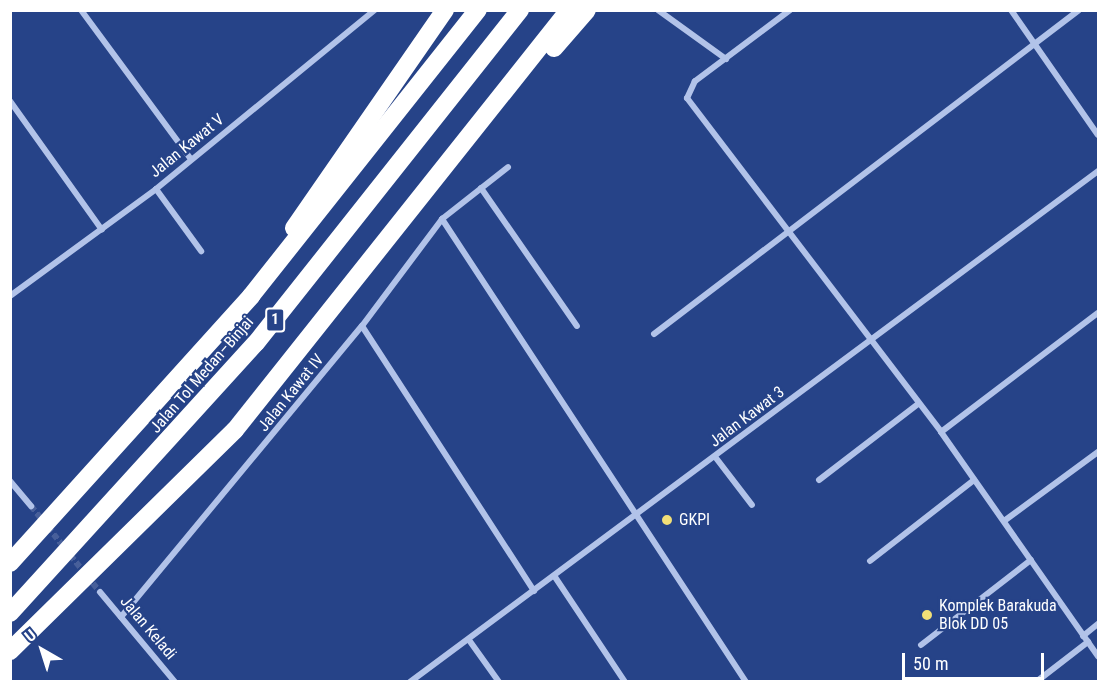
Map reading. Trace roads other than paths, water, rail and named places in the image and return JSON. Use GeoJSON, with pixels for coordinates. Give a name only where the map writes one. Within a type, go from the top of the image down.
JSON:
{"type":"FeatureCollection","features":[{"type":"Feature","properties":{"kind":"highway"},"geometry":{"type":"LineString","coordinates":[[251,296],[445,10]]}},
{"type":"Feature","properties":{"kind":"highway","name":"Jalan Tol Medan–Binjai"},"geometry":{"type":"LineString","coordinates":[[10,563],[251,296],[478,10]]}},
{"type":"Feature","properties":{"kind":"highway","name":"Jalan Tol Medan–Binjai"},"geometry":{"type":"LineString","coordinates":[[10,613],[256,343],[520,10]]}},
{"type":"Feature","properties":{"kind":"highway"},"geometry":{"type":"LineString","coordinates":[[10,651],[235,430],[410,213],[569,10]]}},
{"type":"Feature","properties":{"kind":"highway"},"geometry":{"type":"LineString","coordinates":[[410,213],[587,10]]}},
{"type":"Feature","properties":{"kind":"street"},"geometry":{"type":"LineString","coordinates":[[81,10],[191,159]]}},
{"type":"Feature","properties":{"kind":"street","name":"Jalan Kawat V"},"geometry":{"type":"LineString","coordinates":[[10,296],[156,189],[375,10]]}},
{"type":"Feature","properties":{"kind":"street"},"geometry":{"type":"LineString","coordinates":[[658,10],[726,59]]}},
{"type":"Feature","properties":{"kind":"street"},"geometry":{"type":"LineString","coordinates":[[790,10],[695,81],[687,98],[868,341],[941,432],[1098,656]]}},
{"type":"Feature","properties":{"kind":"street"},"geometry":{"type":"LineString","coordinates":[[1011,10],[1098,135]]}},
{"type":"Feature","properties":{"kind":"street"},"geometry":{"type":"LineString","coordinates":[[654,334],[1079,10]]}},
{"type":"Feature","properties":{"kind":"street"},"geometry":{"type":"LineString","coordinates":[[10,101],[102,230]]}},
{"type":"Feature","properties":{"kind":"street","name":"Jalan Kawat IV"},"geometry":{"type":"LineString","coordinates":[[121,617],[362,326],[442,219],[508,167]]}},
{"type":"Feature","properties":{"kind":"street","name":"Jalan Kawat 3"},"geometry":{"type":"LineString","coordinates":[[410,681],[716,458],[868,341],[1098,171]]}},
{"type":"Feature","properties":{"kind":"street"},"geometry":{"type":"LineString","coordinates":[[481,188],[577,326]]}},
{"type":"Feature","properties":{"kind":"street"},"geometry":{"type":"LineString","coordinates":[[156,189],[201,251]]}},
{"type":"Feature","properties":{"kind":"street"},"geometry":{"type":"LineString","coordinates":[[442,219],[746,681]]}},
{"type":"Feature","properties":{"kind":"street"},"geometry":{"type":"LineString","coordinates":[[941,432],[1098,313]]}},
{"type":"Feature","properties":{"kind":"street"},"geometry":{"type":"LineString","coordinates":[[362,326],[534,591]]}},
{"type":"Feature","properties":{"kind":"street"},"geometry":{"type":"LineString","coordinates":[[819,480],[918,404]]}},
{"type":"Feature","properties":{"kind":"street"},"geometry":{"type":"LineString","coordinates":[[1004,521],[1098,452]]}},
{"type":"Feature","properties":{"kind":"street"},"geometry":{"type":"LineString","coordinates":[[716,458],[752,506]]}},
{"type":"Feature","properties":{"kind":"street"},"geometry":{"type":"LineString","coordinates":[[870,561],[974,480]]}},
{"type":"Feature","properties":{"kind":"street"},"geometry":{"type":"LineString","coordinates":[[10,481],[31,506]]}},
{"type":"Feature","properties":{"kind":"street"},"geometry":{"type":"LineString","coordinates":[[921,645],[1031,560]]}},
{"type":"Feature","properties":{"kind":"street"},"geometry":{"type":"LineString","coordinates":[[555,577],[625,681]]}},
{"type":"Feature","properties":{"kind":"street","name":"Jalan Keladi"},"geometry":{"type":"LineString","coordinates":[[100,592],[176,681]]}},
{"type":"Feature","properties":{"kind":"street"},"geometry":{"type":"LineString","coordinates":[[1083,636],[1098,624]]}},
{"type":"Feature","properties":{"kind":"street"},"geometry":{"type":"LineString","coordinates":[[469,640],[500,681]]}},
{"type":"Feature","properties":{"kind":"street"},"geometry":{"type":"LineString","coordinates":[[1036,681],[1088,642]]}},
{"type":"Feature","properties":{"kind":"tunnel"},"geometry":{"type":"LineString","coordinates":[[31,506],[100,592]]}},
{"type":"Feature","properties":{"kind":"place","name":"GKPI"},"geometry":{"type":"Point","coordinates":[667,520]}},
{"type":"Feature","properties":{"kind":"place","name":"Komplek Barakuda Blok DD 05"},"geometry":{"type":"Point","coordinates":[927,615]}}]}
